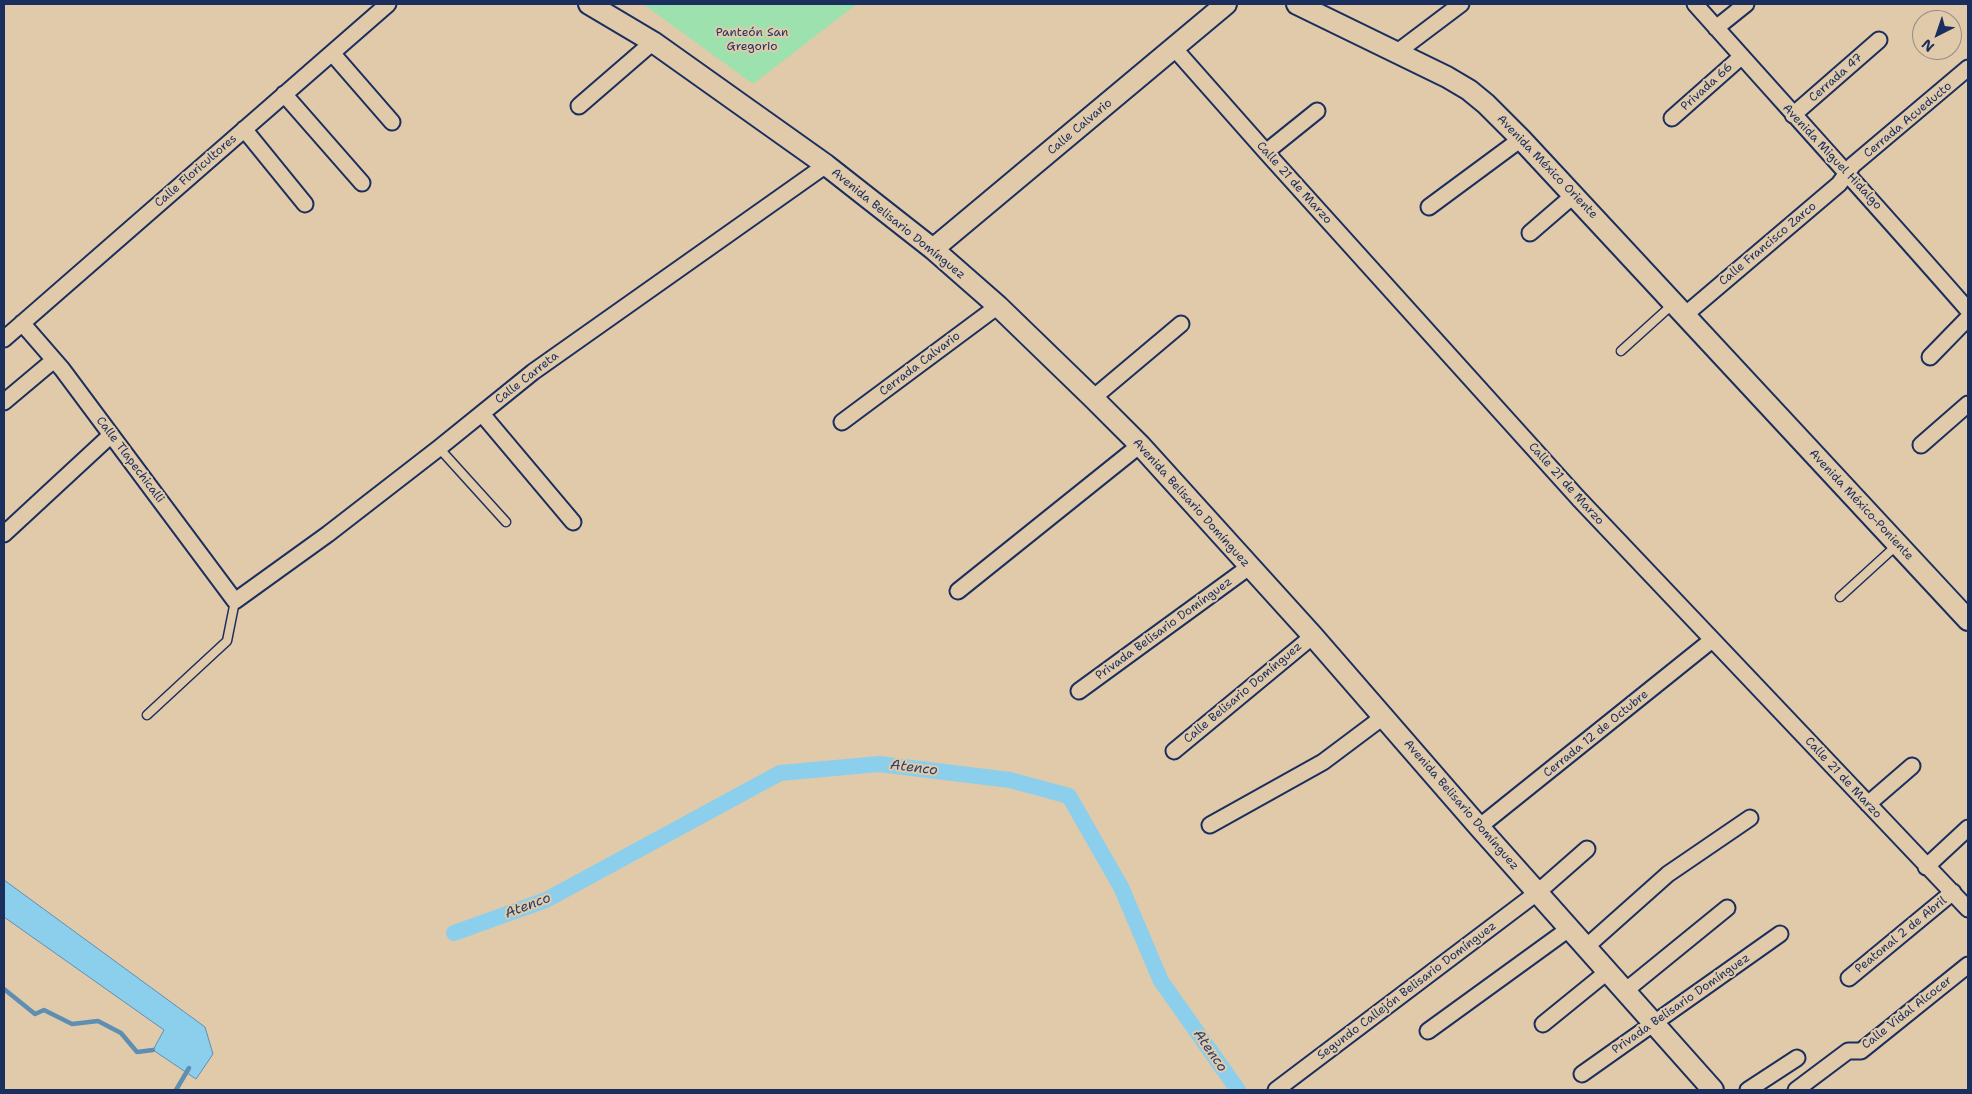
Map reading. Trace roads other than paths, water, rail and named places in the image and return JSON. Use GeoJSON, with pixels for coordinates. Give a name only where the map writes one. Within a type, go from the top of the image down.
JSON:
{"type":"FeatureCollection","features":[{"type":"Feature","properties":{"kind":"main road","name":"Avenida Belisario Domínguez"},"geometry":{"type":"LineString","coordinates":[[588,4],[653,42],[826,165],[933,249],[998,306],[1140,445],[1313,636],[1479,827],[1713,1090]]}},
{"type":"Feature","properties":{"kind":"main road","name":"Calle Calvario"},"geometry":{"type":"LineString","coordinates":[[933,249],[1226,4]]}},
{"type":"Feature","properties":{"kind":"main road","name":"Avenida México Oriente"},"geometry":{"type":"LineString","coordinates":[[1298,4],[1447,76],[1486,104],[1574,194],[1754,388]]}},
{"type":"Feature","properties":{"kind":"main road","name":"Avenida México-Poniente"},"geometry":{"type":"LineString","coordinates":[[1754,388],[1968,620]]}},
{"type":"Feature","properties":{"kind":"street","name":"Calle Floricultores"},"geometry":{"type":"LineString","coordinates":[[4,339],[388,4]]}},
{"type":"Feature","properties":{"kind":"street"},"geometry":{"type":"LineString","coordinates":[[1396,53],[1461,4]]}},
{"type":"Feature","properties":{"kind":"street","name":"Avenida Miguel Hidalgo"},"geometry":{"type":"LineString","coordinates":[[1695,4],[1793,115],[1848,172],[1968,310]]}},
{"type":"Feature","properties":{"kind":"street"},"geometry":{"type":"LineString","coordinates":[[1716,28],[1746,4]]}},
{"type":"Feature","properties":{"kind":"street","name":"Cerrada 47"},"geometry":{"type":"LineString","coordinates":[[1793,115],[1879,40]]}},
{"type":"Feature","properties":{"kind":"street"},"geometry":{"type":"LineString","coordinates":[[579,106],[653,42]]}},
{"type":"Feature","properties":{"kind":"street","name":"Calle 21 de Marzo"},"geometry":{"type":"LineString","coordinates":[[1174,48],[1572,492],[1926,867],[1968,909]]}},
{"type":"Feature","properties":{"kind":"street"},"geometry":{"type":"LineString","coordinates":[[332,53],[392,122]]}},
{"type":"Feature","properties":{"kind":"street","name":"Privada 66"},"geometry":{"type":"LineString","coordinates":[[1672,118],[1741,56]]}},
{"type":"Feature","properties":{"kind":"street","name":"Cerrada Acueducto"},"geometry":{"type":"LineString","coordinates":[[1848,172],[1968,68]]}},
{"type":"Feature","properties":{"kind":"street"},"geometry":{"type":"LineString","coordinates":[[284,94],[362,183]]}},
{"type":"Feature","properties":{"kind":"street"},"geometry":{"type":"LineString","coordinates":[[1266,152],[1317,111]]}},
{"type":"Feature","properties":{"kind":"street"},"geometry":{"type":"LineString","coordinates":[[244,129],[305,204]]}},
{"type":"Feature","properties":{"kind":"street"},"geometry":{"type":"LineString","coordinates":[[1429,207],[1521,138]]}},
{"type":"Feature","properties":{"kind":"street","name":"Calle Carreta"},"geometry":{"type":"LineString","coordinates":[[235,601],[328,534],[533,372],[826,165]]}},
{"type":"Feature","properties":{"kind":"street","name":"Calle Francisco Zarco"},"geometry":{"type":"LineString","coordinates":[[1680,308],[1839,184],[1848,172]]}},
{"type":"Feature","properties":{"kind":"street"},"geometry":{"type":"LineString","coordinates":[[1530,233],[1574,194]]}},
{"type":"Feature","properties":{"kind":"street","name":"Cerrada Calvario"},"geometry":{"type":"LineString","coordinates":[[842,422],[998,306]]}},
{"type":"Feature","properties":{"kind":"street"},"geometry":{"type":"LineString","coordinates":[[1930,357],[1968,318]]}},
{"type":"Feature","properties":{"kind":"street","name":"Calle Tlapechicalli"},"geometry":{"type":"LineString","coordinates":[[22,323],[54,360],[112,435],[235,601]]}},
{"type":"Feature","properties":{"kind":"street"},"geometry":{"type":"LineString","coordinates":[[1093,398],[1181,324]]}},
{"type":"Feature","properties":{"kind":"street"},"geometry":{"type":"LineString","coordinates":[[4,402],[54,360]]}},
{"type":"Feature","properties":{"kind":"street"},"geometry":{"type":"LineString","coordinates":[[1921,446],[1968,404]]}},
{"type":"Feature","properties":{"kind":"street"},"geometry":{"type":"LineString","coordinates":[[482,414],[573,522]]}},
{"type":"Feature","properties":{"kind":"street"},"geometry":{"type":"LineString","coordinates":[[4,534],[112,435]]}},
{"type":"Feature","properties":{"kind":"street"},"geometry":{"type":"LineString","coordinates":[[958,591],[1140,445]]}},
{"type":"Feature","properties":{"kind":"street","name":"Privada Belisario Domínguez"},"geometry":{"type":"LineString","coordinates":[[1079,691],[1249,566]]}},
{"type":"Feature","properties":{"kind":"street","name":"Calle Belisario Domínguez"},"geometry":{"type":"LineString","coordinates":[[1174,751],[1313,636]]}},
{"type":"Feature","properties":{"kind":"street","name":"Cerrada 12 de Octubre"},"geometry":{"type":"LineString","coordinates":[[1479,827],[1712,640]]}},
{"type":"Feature","properties":{"kind":"street"},"geometry":{"type":"LineString","coordinates":[[1210,825],[1323,762],[1383,717]]}},
{"type":"Feature","properties":{"kind":"street"},"geometry":{"type":"LineString","coordinates":[[1868,804],[1912,766]]}},
{"type":"Feature","properties":{"kind":"street"},"geometry":{"type":"LineString","coordinates":[[1586,948],[1668,874],[1750,818]]}},
{"type":"Feature","properties":{"kind":"street"},"geometry":{"type":"LineString","coordinates":[[1926,867],[1968,828]]}},
{"type":"Feature","properties":{"kind":"street"},"geometry":{"type":"LineString","coordinates":[[1538,892],[1587,849]]}},
{"type":"Feature","properties":{"kind":"street","name":"Segundo Callejón Belisario Domínguez"},"geometry":{"type":"LineString","coordinates":[[1276,1090],[1538,892]]}},
{"type":"Feature","properties":{"kind":"street","name":"Peatonal 2 de Abril"},"geometry":{"type":"LineString","coordinates":[[1849,978],[1952,892]]}},
{"type":"Feature","properties":{"kind":"street"},"geometry":{"type":"LineString","coordinates":[[1625,991],[1727,908]]}},
{"type":"Feature","properties":{"kind":"street"},"geometry":{"type":"LineString","coordinates":[[1428,1031],[1570,928]]}},
{"type":"Feature","properties":{"kind":"street","name":"Privada Belisario Domínguez"},"geometry":{"type":"LineString","coordinates":[[1582,1074],[1780,934]]}},
{"type":"Feature","properties":{"kind":"street","name":"Calle Vidal Alcocer"},"geometry":{"type":"LineString","coordinates":[[1796,1090],[1848,1051],[1861,1051],[1968,965]]}},
{"type":"Feature","properties":{"kind":"street"},"geometry":{"type":"LineString","coordinates":[[1543,1024],[1607,972]]}},
{"type":"Feature","properties":{"kind":"street"},"geometry":{"type":"LineString","coordinates":[[1748,1090],[1797,1058]]}},
{"type":"Feature","properties":{"kind":"lane"},"geometry":{"type":"LineString","coordinates":[[1621,351],[1680,308]]}},
{"type":"Feature","properties":{"kind":"lane"},"geometry":{"type":"LineString","coordinates":[[439,448],[506,522]]}},
{"type":"Feature","properties":{"kind":"lane"},"geometry":{"type":"LineString","coordinates":[[1840,597],[1897,545]]}},
{"type":"Feature","properties":{"kind":"lane"},"geometry":{"type":"LineString","coordinates":[[147,715],[227,641],[235,601]]}},
{"type":"Feature","properties":{"kind":"water"},"geometry":{"type":"Polygon","coordinates":[[[4,880],[205,1027],[213,1054],[196,1079],[153,1050],[164,1030],[4,917],[4,880]]]}},
{"type":"Feature","properties":{"kind":"waterway","name":"Atenco"},"geometry":{"type":"LineString","coordinates":[[454,933],[546,900],[780,773],[879,764],[1010,780],[1069,796],[1121,887],[1161,981],[1238,1090]]}},
{"type":"Feature","properties":{"kind":"waterway"},"geometry":{"type":"LineString","coordinates":[[4,989],[35,1014],[44,1010],[72,1024],[98,1021],[121,1033],[137,1052],[153,1050]]}},
{"type":"Feature","properties":{"kind":"waterway"},"geometry":{"type":"LineString","coordinates":[[176,1090],[189,1068]]}},
{"type":"Feature","properties":{"kind":"park label","name":"Panteón San Gregorio"},"geometry":{"type":"Point","coordinates":[752,40]}}]}
